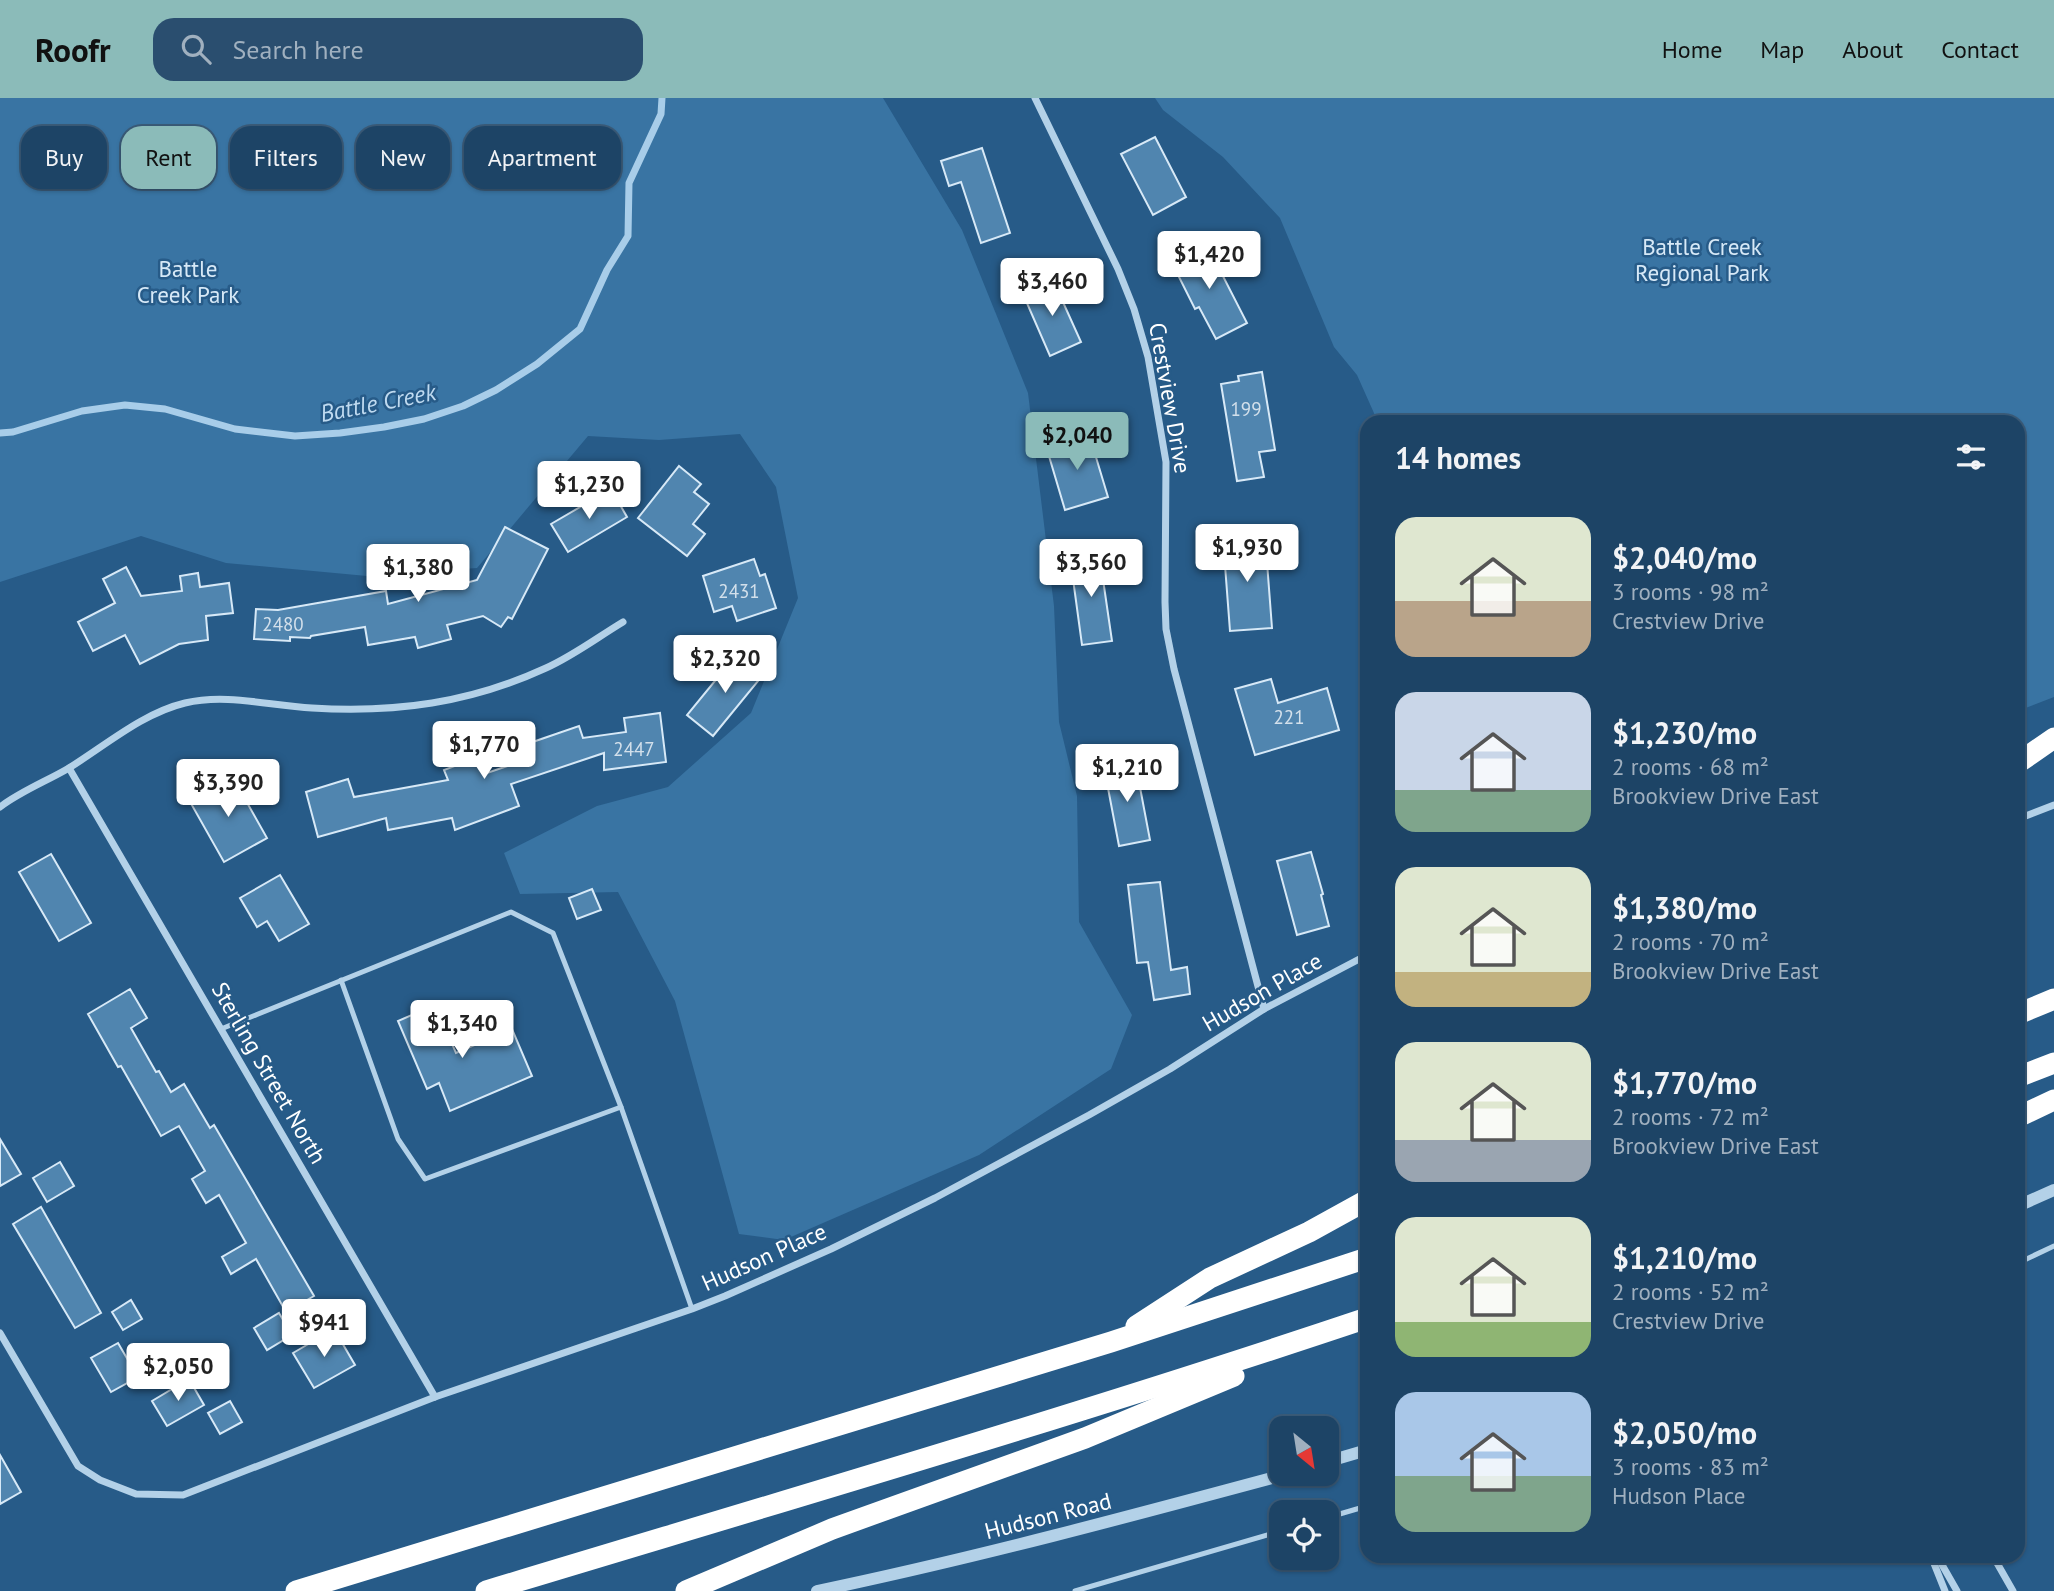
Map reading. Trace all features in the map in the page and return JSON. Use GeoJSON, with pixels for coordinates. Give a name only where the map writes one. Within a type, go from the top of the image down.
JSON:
{"type":"FeatureCollection","features":[{"type":"Feature","properties":{"kind":"highway"},"geometry":{"type":"LineString","coordinates":[[2025,758],[2054,736]]}},
{"type":"Feature","properties":{"kind":"highway"},"geometry":{"type":"LineString","coordinates":[[2025,1011],[2054,999]]}},
{"type":"Feature","properties":{"kind":"highway"},"geometry":{"type":"LineString","coordinates":[[2025,1074],[2054,1063]]}},
{"type":"Feature","properties":{"kind":"highway"},"geometry":{"type":"LineString","coordinates":[[2025,1114],[2054,1100]]}},
{"type":"Feature","properties":{"kind":"highway"},"geometry":{"type":"LineString","coordinates":[[1111,1342],[1210,1278],[1309,1232],[1360,1204]]}},
{"type":"Feature","properties":{"kind":"highway"},"geometry":{"type":"LineString","coordinates":[[296,1591],[1111,1342],[1360,1260]]}},
{"type":"Feature","properties":{"kind":"highway"},"geometry":{"type":"LineString","coordinates":[[486,1591],[958,1450],[1360,1321]]}},
{"type":"Feature","properties":{"kind":"highway"},"geometry":{"type":"LineString","coordinates":[[686,1591],[889,1508],[1086,1438],[1360,1322]]}},
{"type":"Feature","properties":{"kind":"street","name":"Crestview Drive"},"geometry":{"type":"LineString","coordinates":[[1035,98],[1118,269],[1134,309],[1148,357],[1166,462],[1166,629],[1174,669],[1264,1009]]}},
{"type":"Feature","properties":{"kind":"street"},"geometry":{"type":"LineString","coordinates":[[0,807],[158,713],[185,703],[217,699],[351,709],[404,707],[452,701],[548,668],[623,622]]}},
{"type":"Feature","properties":{"kind":"street"},"geometry":{"type":"LineString","coordinates":[[2030,745],[2054,736]]}},
{"type":"Feature","properties":{"kind":"street","name":"Sterling Street North"},"geometry":{"type":"LineString","coordinates":[[69,768],[435,1397]]}},
{"type":"Feature","properties":{"kind":"street"},"geometry":{"type":"LineString","coordinates":[[2025,816],[2054,805]]}},
{"type":"Feature","properties":{"kind":"street","name":"Hudson Place"},"geometry":{"type":"LineString","coordinates":[[0,1333],[78,1466],[100,1480],[136,1494],[183,1494],[435,1397],[692,1309],[831,1249],[935,1198],[1112,1102],[1170,1069],[1264,1009],[1360,960]]}},
{"type":"Feature","properties":{"kind":"street"},"geometry":{"type":"LineString","coordinates":[[2025,1203],[2049,1193]]}},
{"type":"Feature","properties":{"kind":"street"},"geometry":{"type":"LineString","coordinates":[[2025,1208],[2049,1193]]}},
{"type":"Feature","properties":{"kind":"street"},"geometry":{"type":"LineString","coordinates":[[1339,1458],[1360,1452]]}},
{"type":"Feature","properties":{"kind":"street","name":"Hudson Road"},"geometry":{"type":"LineString","coordinates":[[817,1591],[1078,1531],[1269,1479]]}},
{"type":"Feature","properties":{"kind":"street"},"geometry":{"type":"LineString","coordinates":[[1933,1563],[1945,1591]]}},
{"type":"Feature","properties":{"kind":"street"},"geometry":{"type":"LineString","coordinates":[[1941,1563],[1957,1591]]}},
{"type":"Feature","properties":{"kind":"street"},"geometry":{"type":"LineString","coordinates":[[1997,1563],[2013,1591]]}},
{"type":"Feature","properties":{"kind":"lane"},"geometry":{"type":"LineString","coordinates":[[221,1029],[511,912],[553,933],[621,1107],[692,1309]]}},
{"type":"Feature","properties":{"kind":"lane"},"geometry":{"type":"LineString","coordinates":[[341,981],[398,1139],[425,1179],[621,1107]]}},
{"type":"Feature","properties":{"kind":"lane"},"geometry":{"type":"LineString","coordinates":[[2025,1260],[2054,1246]]}},
{"type":"Feature","properties":{"kind":"lane"},"geometry":{"type":"LineString","coordinates":[[1339,1514],[1360,1508]]}},
{"type":"Feature","properties":{"kind":"lane"},"geometry":{"type":"LineString","coordinates":[[1075,1591],[1269,1534]]}},
{"type":"Feature","properties":{"kind":"green space","name":"Battle Creek Park"},"geometry":{"type":"Polygon","coordinates":[[[0,98],[883,98],[962,230],[1028,393],[1054,606],[1059,722],[1077,796],[1079,922],[1132,1015],[1111,1069],[979,1155],[784,1240],[739,1234],[675,1001],[618,892],[520,894],[504,853],[597,806],[668,787],[751,713],[798,598],[776,487],[740,434],[659,440],[588,436],[477,568],[367,576],[226,563],[141,536],[0,582],[0,98]]]}},
{"type":"Feature","properties":{"kind":"green space","name":"Battle Creek Regional Park"},"geometry":{"type":"Polygon","coordinates":[[[1155,98],[2054,98],[2054,697],[2025,708],[2025,415],[1375,415],[1357,375],[1334,347],[1280,218],[1223,157],[1163,110],[1155,98]]]}},
{"type":"Feature","properties":{"kind":"building"},"geometry":{"type":"Polygon","coordinates":[[[1155,137],[1186,197],[1153,215],[1121,154],[1155,137]]]}},
{"type":"Feature","properties":{"kind":"building"},"geometry":{"type":"Polygon","coordinates":[[[982,148],[1010,233],[981,243],[961,182],[949,186],[941,161],[982,148]]]}},
{"type":"Feature","properties":{"kind":"building"},"geometry":{"type":"Polygon","coordinates":[[[1206,243],[1247,323],[1216,339],[1199,307],[1195,309],[1171,261],[1206,243]]]}},
{"type":"Feature","properties":{"kind":"building"},"geometry":{"type":"Polygon","coordinates":[[[1053,280],[1081,342],[1050,356],[1023,294],[1053,280]]]}},
{"type":"Feature","properties":{"kind":"building"},"geometry":{"type":"Polygon","coordinates":[[[1262,372],[1275,450],[1259,452],[1264,477],[1237,481],[1221,384],[1239,381],[1238,376],[1262,372]]]}},
{"type":"Feature","properties":{"kind":"building"},"geometry":{"type":"Polygon","coordinates":[[[1089,434],[1108,497],[1065,510],[1046,446],[1089,434]]]}},
{"type":"Feature","properties":{"kind":"building"},"geometry":{"type":"Polygon","coordinates":[[[679,466],[701,484],[694,492],[709,504],[693,524],[705,534],[687,556],[638,518],[679,466]]]}},
{"type":"Feature","properties":{"kind":"building"},"geometry":{"type":"Polygon","coordinates":[[[611,489],[627,517],[568,552],[551,524],[611,489]]]}},
{"type":"Feature","properties":{"kind":"building"},"geometry":{"type":"Polygon","coordinates":[[[505,527],[548,549],[512,619],[508,617],[501,627],[483,616],[447,625],[451,639],[418,648],[415,637],[368,645],[365,627],[310,638],[290,637],[290,641],[254,639],[256,609],[278,610],[386,591],[388,604],[477,580],[505,527]]]}},
{"type":"Feature","properties":{"kind":"building"},"geometry":{"type":"Polygon","coordinates":[[[1265,536],[1272,628],[1230,631],[1223,539],[1265,536]]]}},
{"type":"Feature","properties":{"kind":"building"},"geometry":{"type":"Polygon","coordinates":[[[1099,552],[1112,641],[1082,645],[1070,557],[1099,552]]]}},
{"type":"Feature","properties":{"kind":"building"},"geometry":{"type":"Polygon","coordinates":[[[754,559],[760,576],[765,574],[776,608],[737,621],[732,606],[714,612],[703,576],[754,559]]]}},
{"type":"Feature","properties":{"kind":"building"},"geometry":{"type":"Polygon","coordinates":[[[126,567],[141,596],[182,591],[180,576],[198,573],[200,587],[229,583],[233,613],[206,616],[208,640],[179,644],[140,664],[125,635],[93,651],[78,622],[115,603],[103,579],[126,567]]]}},
{"type":"Feature","properties":{"kind":"building"},"geometry":{"type":"Polygon","coordinates":[[[737,654],[763,675],[713,736],[687,715],[737,654]]]}},
{"type":"Feature","properties":{"kind":"building"},"geometry":{"type":"Polygon","coordinates":[[[1271,679],[1278,703],[1327,688],[1339,730],[1255,755],[1235,689],[1271,679]]]}},
{"type":"Feature","properties":{"kind":"building"},"geometry":{"type":"Polygon","coordinates":[[[660,713],[666,762],[604,770],[604,753],[511,784],[519,806],[455,830],[452,818],[388,830],[386,818],[318,837],[306,792],[348,779],[354,797],[448,780],[444,770],[481,756],[487,773],[528,759],[524,745],[579,726],[583,738],[626,732],[624,718],[660,713]]]}},
{"type":"Feature","properties":{"kind":"building"},"geometry":{"type":"Polygon","coordinates":[[[1135,761],[1150,840],[1119,846],[1104,767],[1135,761]]]}},
{"type":"Feature","properties":{"kind":"building"},"geometry":{"type":"Polygon","coordinates":[[[232,776],[267,838],[224,862],[189,800],[232,776]]]}},
{"type":"Feature","properties":{"kind":"building"},"geometry":{"type":"Polygon","coordinates":[[[1311,852],[1329,926],[1297,935],[1277,861],[1311,852]]]}},
{"type":"Feature","properties":{"kind":"building"},"geometry":{"type":"Polygon","coordinates":[[[51,854],[91,923],[59,941],[19,872],[51,854]]]}},
{"type":"Feature","properties":{"kind":"building"},"geometry":{"type":"Polygon","coordinates":[[[280,875],[309,924],[279,941],[267,921],[257,927],[240,898],[280,875]]]}},
{"type":"Feature","properties":{"kind":"building"},"geometry":{"type":"Polygon","coordinates":[[[1160,882],[1171,970],[1187,967],[1190,994],[1154,1000],[1148,962],[1137,963],[1128,885],[1160,882]]]}},
{"type":"Feature","properties":{"kind":"building"},"geometry":{"type":"Polygon","coordinates":[[[592,889],[601,910],[577,919],[569,898],[592,889]]]}},
{"type":"Feature","properties":{"kind":"building"},"geometry":{"type":"Polygon","coordinates":[[[130,989],[147,1018],[131,1028],[156,1072],[159,1071],[171,1092],[184,1084],[210,1128],[214,1125],[314,1296],[286,1312],[256,1259],[231,1274],[222,1257],[246,1243],[219,1195],[206,1203],[192,1179],[205,1171],[179,1126],[161,1136],[88,1014],[130,989]]]}},
{"type":"Feature","properties":{"kind":"building"},"geometry":{"type":"Polygon","coordinates":[[[435,1005],[456,1053],[512,1029],[532,1076],[450,1111],[439,1083],[427,1089],[398,1021],[435,1005]]]}},
{"type":"Feature","properties":{"kind":"building"},"geometry":{"type":"Polygon","coordinates":[[[0,1139],[21,1174],[0,1186],[0,1139]]]}},
{"type":"Feature","properties":{"kind":"building"},"geometry":{"type":"Polygon","coordinates":[[[60,1162],[74,1186],[47,1202],[33,1178],[60,1162]]]}},
{"type":"Feature","properties":{"kind":"building"},"geometry":{"type":"Polygon","coordinates":[[[41,1207],[101,1313],[75,1328],[13,1224],[41,1207]]]}},
{"type":"Feature","properties":{"kind":"building"},"geometry":{"type":"Polygon","coordinates":[[[131,1300],[142,1319],[123,1330],[112,1312],[131,1300]]]}},
{"type":"Feature","properties":{"kind":"building"},"geometry":{"type":"Polygon","coordinates":[[[279,1313],[292,1335],[267,1350],[254,1328],[279,1313]]]}},
{"type":"Feature","properties":{"kind":"building"},"geometry":{"type":"Polygon","coordinates":[[[334,1329],[355,1365],[314,1388],[293,1353],[334,1329]]]}},
{"type":"Feature","properties":{"kind":"building"},"geometry":{"type":"Polygon","coordinates":[[[118,1343],[138,1377],[111,1392],[91,1358],[118,1343]]]}},
{"type":"Feature","properties":{"kind":"building"},"geometry":{"type":"Polygon","coordinates":[[[189,1379],[204,1405],[167,1426],[152,1401],[189,1379]]]}},
{"type":"Feature","properties":{"kind":"building"},"geometry":{"type":"Polygon","coordinates":[[[230,1401],[242,1422],[220,1434],[208,1413],[230,1401]]]}},
{"type":"Feature","properties":{"kind":"building"},"geometry":{"type":"Polygon","coordinates":[[[0,1455],[21,1492],[0,1504],[0,1455]]]}},
{"type":"Feature","properties":{"kind":"waterway","name":"Battle Creek"},"geometry":{"type":"LineString","coordinates":[[0,433],[13,432],[82,411],[125,405],[165,409],[235,429],[295,436],[340,433],[424,419],[463,406],[496,390],[537,364],[580,329],[607,270],[628,236],[629,183],[661,114],[662,98]]}}]}
